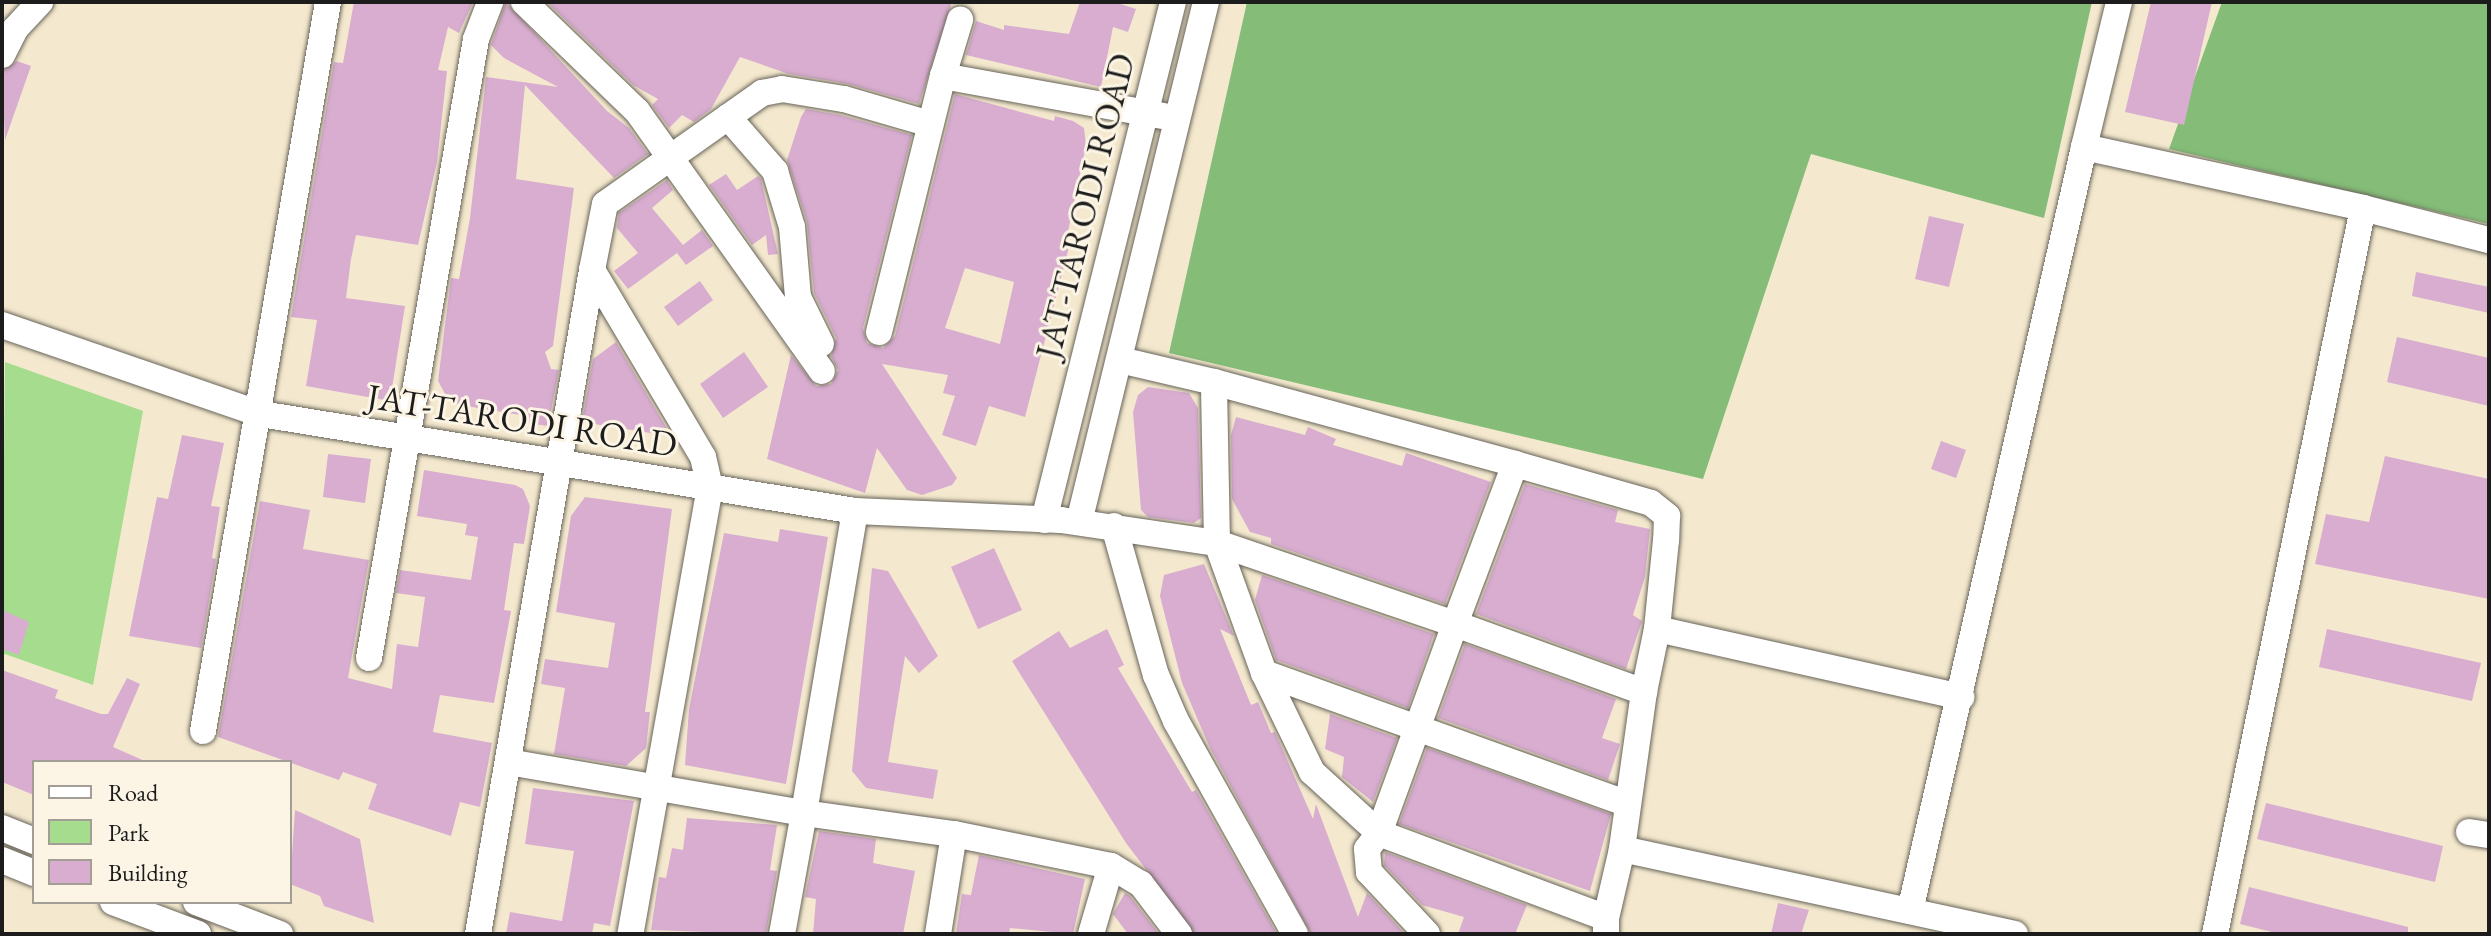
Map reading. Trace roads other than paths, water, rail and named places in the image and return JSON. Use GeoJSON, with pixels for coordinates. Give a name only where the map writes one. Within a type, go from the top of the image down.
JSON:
{"type":"FeatureCollection","features":[{"type":"Feature","properties":{"kind":"street"},"geometry":{"type":"LineString","coordinates":[[2,55],[15,29],[40,2]]}},
{"type":"Feature","properties":{"kind":"street"},"geometry":{"type":"LineString","coordinates":[[203,731],[261,414],[328,2]]}},
{"type":"Feature","properties":{"kind":"street"},"geometry":{"type":"LineString","coordinates":[[369,658],[476,39],[490,2]]}},
{"type":"Feature","properties":{"kind":"street"},"geometry":{"type":"LineString","coordinates":[[524,2],[637,111],[822,371]]}},
{"type":"Feature","properties":{"kind":"street","name":"JAT-TARODI ROAD"},"geometry":{"type":"LineString","coordinates":[[2,325],[261,414],[855,511],[1061,521],[1146,113],[1173,2]]}},
{"type":"Feature","properties":{"kind":"street"},"geometry":{"type":"LineString","coordinates":[[1206,2],[1120,360],[1061,521],[1114,526],[1217,543],[1644,692]]}},
{"type":"Feature","properties":{"kind":"street"},"geometry":{"type":"LineString","coordinates":[[1910,911],[1962,697],[2119,2]]}},
{"type":"Feature","properties":{"kind":"street"},"geometry":{"type":"LineString","coordinates":[[879,332],[930,124],[960,20]]}},
{"type":"Feature","properties":{"kind":"street"},"geometry":{"type":"LineString","coordinates":[[943,76],[1180,119]]}},
{"type":"Feature","properties":{"kind":"street"},"geometry":{"type":"LineString","coordinates":[[478,934],[557,462],[605,204],[762,93],[782,89],[844,99],[930,124]]}},
{"type":"Feature","properties":{"kind":"street"},"geometry":{"type":"LineString","coordinates":[[728,117],[775,171],[792,227],[798,297],[821,344]]}},
{"type":"Feature","properties":{"kind":"street"},"geometry":{"type":"LineString","coordinates":[[2084,147],[2363,208],[2489,240]]}},
{"type":"Feature","properties":{"kind":"street"},"geometry":{"type":"LineString","coordinates":[[2215,934],[2363,208]]}},
{"type":"Feature","properties":{"kind":"street"},"geometry":{"type":"LineString","coordinates":[[592,270],[703,457],[710,487],[630,934]]}},
{"type":"Feature","properties":{"kind":"street"},"geometry":{"type":"LineString","coordinates":[[1120,360],[1214,382],[1515,464],[1651,503],[1667,516],[1657,629],[1626,803],[1622,849],[1606,926],[1379,833],[1312,772],[1264,673],[1217,543],[1214,382]]}},
{"type":"Feature","properties":{"kind":"street"},"geometry":{"type":"LineString","coordinates":[[1427,934],[1369,872],[1367,849],[1379,833],[1515,464]]}},
{"type":"Feature","properties":{"kind":"street"},"geometry":{"type":"LineString","coordinates":[[782,934],[855,511]]}},
{"type":"Feature","properties":{"kind":"street"},"geometry":{"type":"LineString","coordinates":[[1114,526],[1156,675],[1176,721],[1295,934]]}},
{"type":"Feature","properties":{"kind":"street"},"geometry":{"type":"LineString","coordinates":[[1657,629],[1962,697]]}},
{"type":"Feature","properties":{"kind":"street"},"geometry":{"type":"LineString","coordinates":[[1264,673],[1626,803]]}},
{"type":"Feature","properties":{"kind":"street"},"geometry":{"type":"LineString","coordinates":[[508,762],[657,785],[804,813],[954,834],[1111,866],[1141,884],[1179,934]]}},
{"type":"Feature","properties":{"kind":"street"},"geometry":{"type":"LineString","coordinates":[[3,831],[32,840]]}},
{"type":"Feature","properties":{"kind":"street"},"geometry":{"type":"LineString","coordinates":[[938,934],[954,834]]}},
{"type":"Feature","properties":{"kind":"street"},"geometry":{"type":"LineString","coordinates":[[1622,849],[2015,934]]}},
{"type":"Feature","properties":{"kind":"street"},"geometry":{"type":"LineString","coordinates":[[2,860],[32,872]]}},
{"type":"Feature","properties":{"kind":"street"},"geometry":{"type":"LineString","coordinates":[[1091,934],[1111,866]]}},
{"type":"Feature","properties":{"kind":"street"},"geometry":{"type":"LineString","coordinates":[[118,904],[198,934]]}},
{"type":"Feature","properties":{"kind":"street"},"geometry":{"type":"LineString","coordinates":[[201,904],[280,934]]}}]}
